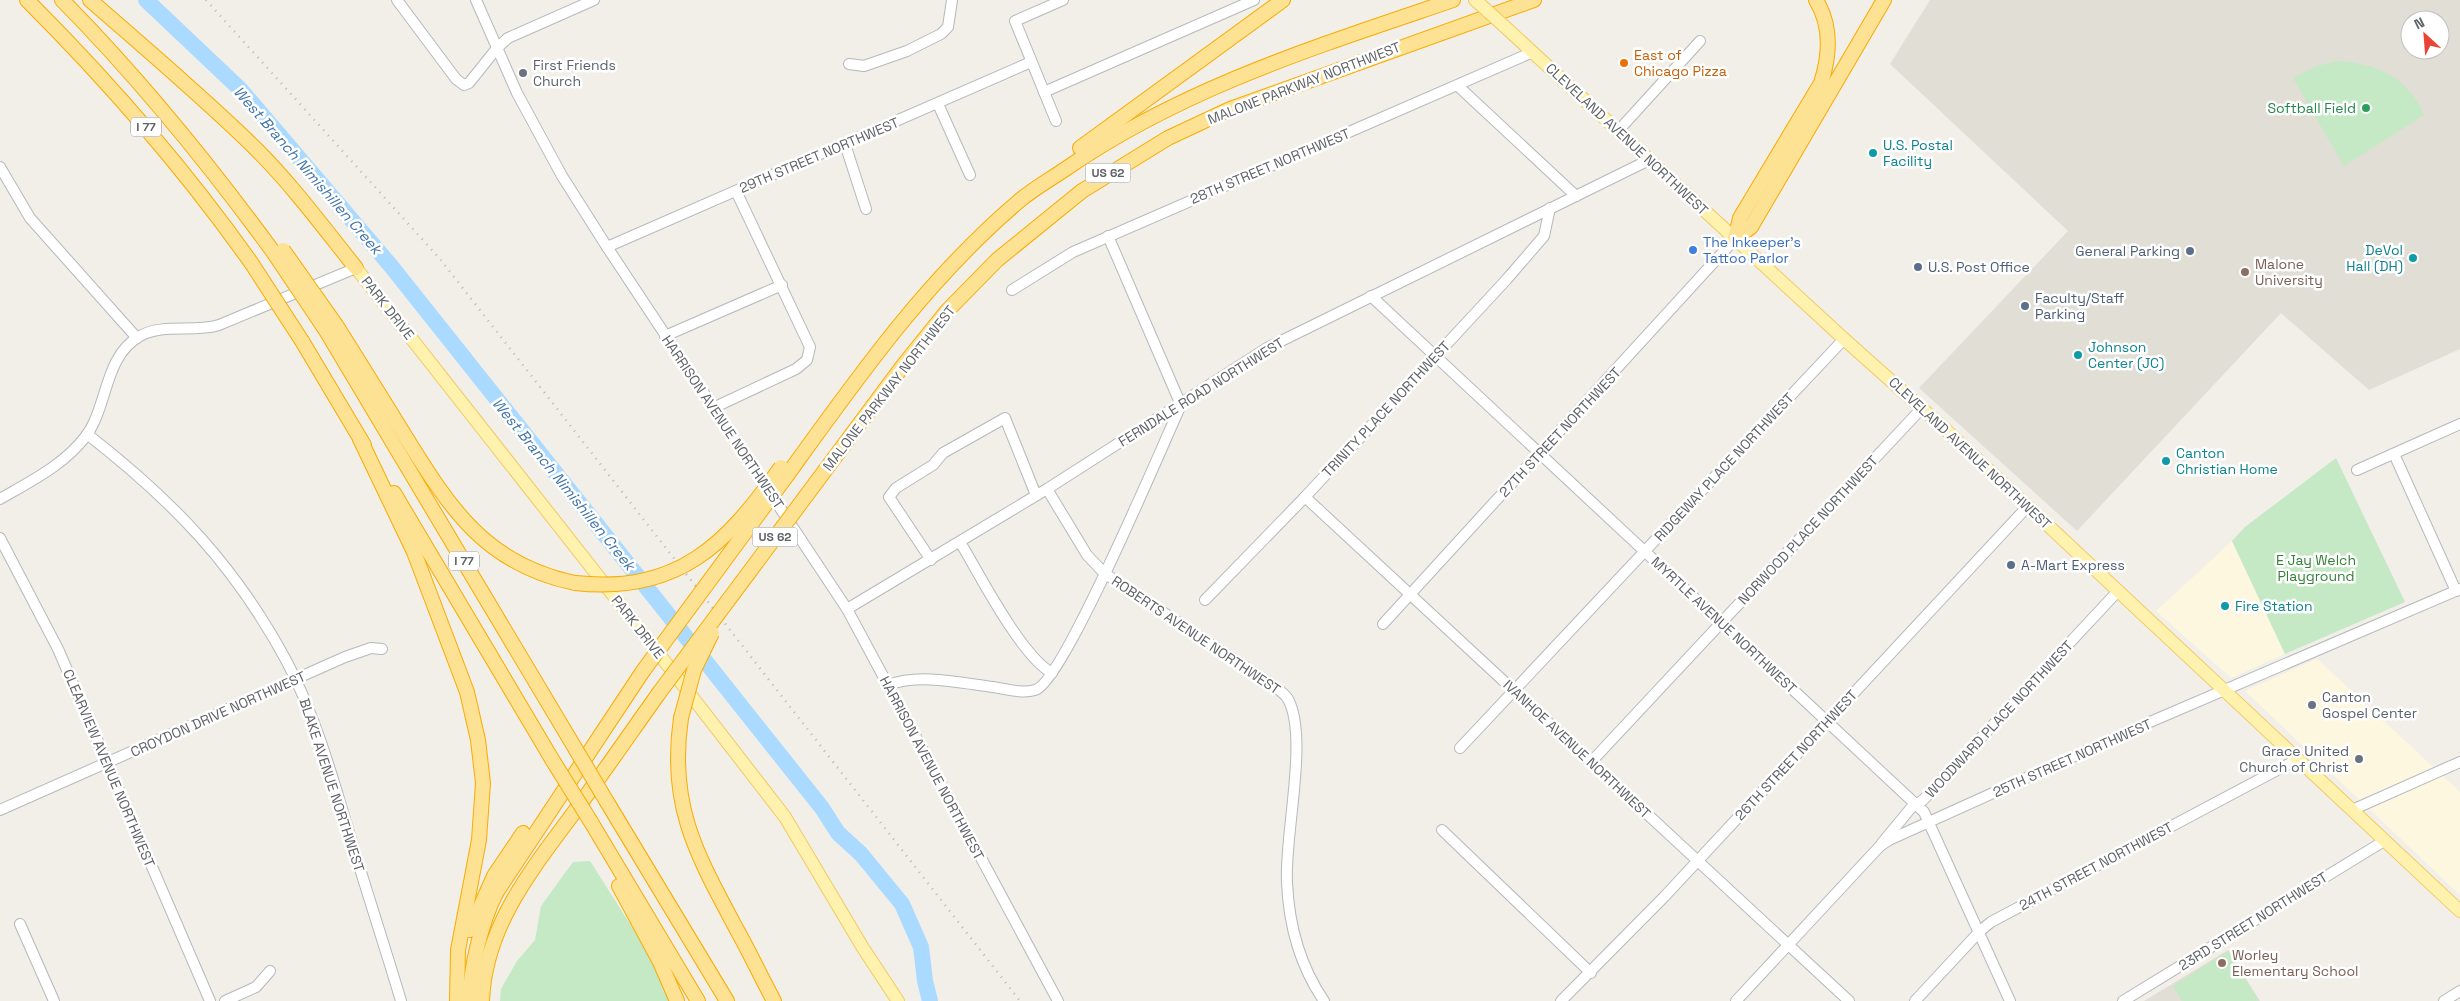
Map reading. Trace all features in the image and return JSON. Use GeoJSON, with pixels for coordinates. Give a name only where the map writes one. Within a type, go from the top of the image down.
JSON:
{"type":"FeatureCollection","features":[{"type":"Feature","properties":{"kind":"highway","name":"I 77"},"geometry":{"type":"LineString","coordinates":[[27,0],[124,101],[194,186],[252,264],[302,341],[360,439],[384,474],[553,761],[698,1001]]}},
{"type":"Feature","properties":{"kind":"highway","name":"I 77"},"geometry":{"type":"LineString","coordinates":[[62,0],[139,82],[193,145],[240,206],[279,251],[330,327],[569,738],[727,1001]]}},
{"type":"Feature","properties":{"kind":"highway"},"geometry":{"type":"LineString","coordinates":[[90,0],[187,85],[257,150],[294,190],[356,268]]}},
{"type":"Feature","properties":{"kind":"highway"},"geometry":{"type":"LineString","coordinates":[[1021,200],[1077,150],[1283,0]]}},
{"type":"Feature","properties":{"kind":"highway","name":"MALONE PARKWAY NORTHWEST"},"geometry":{"type":"LineString","coordinates":[[785,471],[871,347],[905,317],[975,241],[1021,200],[1113,138],[1191,96],[1297,54],[1453,0]]}},
{"type":"Feature","properties":{"kind":"highway","name":"MALONE PARKWAY NORTHWEST"},"geometry":{"type":"LineString","coordinates":[[751,571],[902,366],[948,311],[997,260],[1082,192],[1154,146],[1230,108],[1534,0]]}},
{"type":"Feature","properties":{"kind":"highway"},"geometry":{"type":"LineString","coordinates":[[1735,239],[1740,218],[1821,83],[1827,63],[1828,41],[1824,16],[1816,0]]}},
{"type":"Feature","properties":{"kind":"highway"},"geometry":{"type":"LineString","coordinates":[[1735,239],[1751,227],[1884,0]]}},
{"type":"Feature","properties":{"kind":"highway"},"geometry":{"type":"LineString","coordinates":[[330,327],[434,480],[467,523],[482,538],[511,560],[542,574],[575,583],[609,585],[660,576],[686,564],[716,545],[736,526],[785,471]]}},
{"type":"Feature","properties":{"kind":"highway"},"geometry":{"type":"LineString","coordinates":[[360,439],[421,570],[467,692],[478,740],[482,783],[479,840],[458,950],[456,1001]]}},
{"type":"Feature","properties":{"kind":"highway"},"geometry":{"type":"LineString","coordinates":[[469,1001],[475,948],[483,922],[496,893],[614,713],[785,471]]}},
{"type":"Feature","properties":{"kind":"highway"},"geometry":{"type":"LineString","coordinates":[[482,1001],[485,976],[493,943],[515,894],[659,693],[751,571]]}},
{"type":"Feature","properties":{"kind":"highway"},"geometry":{"type":"LineString","coordinates":[[751,571],[702,652],[689,684],[681,718],[677,759],[684,814],[700,860],[774,1001]]}},
{"type":"Feature","properties":{"kind":"highway"},"geometry":{"type":"LineString","coordinates":[[457,978],[476,913],[494,876],[532,820],[614,713]]}},
{"type":"Feature","properties":{"kind":"highway"},"geometry":{"type":"LineString","coordinates":[[594,827],[609,869],[660,962],[677,1001]]}},
{"type":"Feature","properties":{"kind":"highway"},"geometry":{"type":"LineString","coordinates":[[738,931],[785,1001]]}},
{"type":"Feature","properties":{"kind":"main road","name":"CLEVELAND AVENUE NORTHWEST"},"geometry":{"type":"LineString","coordinates":[[1475,0],[2028,506],[2460,911]]}},
{"type":"Feature","properties":{"kind":"main road","name":"PARK DRIVE"},"geometry":{"type":"LineString","coordinates":[[356,268],[636,622],[785,817],[863,948],[898,1001]]}},
{"type":"Feature","properties":{"kind":"street"},"geometry":{"type":"LineString","coordinates":[[397,0],[456,80],[464,85],[469,83],[502,42],[520,32],[594,0]]}},
{"type":"Feature","properties":{"kind":"street","name":"HARRISON AVENUE NORTHWEST"},"geometry":{"type":"LineString","coordinates":[[476,0],[542,141],[607,247],[665,336],[847,609],[1058,1001]]}},
{"type":"Feature","properties":{"kind":"street"},"geometry":{"type":"LineString","coordinates":[[849,64],[864,66],[907,51],[941,34],[948,27],[952,0]]}},
{"type":"Feature","properties":{"kind":"street"},"geometry":{"type":"LineString","coordinates":[[1056,121],[1014,21],[1063,0]]}},
{"type":"Feature","properties":{"kind":"street"},"geometry":{"type":"LineString","coordinates":[[1044,92],[1254,0]]}},
{"type":"Feature","properties":{"kind":"street"},"geometry":{"type":"LineString","coordinates":[[1618,131],[1700,41]]}},
{"type":"Feature","properties":{"kind":"street","name":"28TH STREET NORTHWEST"},"geometry":{"type":"LineString","coordinates":[[1012,290],[1073,252],[1458,86],[1532,52]]}},
{"type":"Feature","properties":{"kind":"street","name":"29TH STREET NORTHWEST"},"geometry":{"type":"LineString","coordinates":[[607,247],[1031,62]]}},
{"type":"Feature","properties":{"kind":"street"},"geometry":{"type":"LineString","coordinates":[[1458,86],[1576,196]]}},
{"type":"Feature","properties":{"kind":"street"},"geometry":{"type":"LineString","coordinates":[[938,104],[970,175]]}},
{"type":"Feature","properties":{"kind":"street"},"geometry":{"type":"LineString","coordinates":[[845,144],[866,208]]}},
{"type":"Feature","properties":{"kind":"street","name":"FERNDALE ROAD NORTHWEST"},"geometry":{"type":"LineString","coordinates":[[847,609],[1047,489],[1181,405],[1267,348],[1650,160]]}},
{"type":"Feature","properties":{"kind":"street"},"geometry":{"type":"LineString","coordinates":[[0,167],[30,218],[137,338]]}},
{"type":"Feature","properties":{"kind":"street"},"geometry":{"type":"LineString","coordinates":[[713,408],[783,377],[806,360],[810,347],[736,191]]}},
{"type":"Feature","properties":{"kind":"street","name":"TRINITY PLACE NORTHWEST"},"geometry":{"type":"LineString","coordinates":[[1205,600],[1305,497],[1544,236],[1550,208]]}},
{"type":"Feature","properties":{"kind":"street"},"geometry":{"type":"LineString","coordinates":[[888,685],[914,679],[972,684],[1016,691],[1034,690],[1042,687],[1052,673],[1082,620],[1181,405],[1108,236]]}},
{"type":"Feature","properties":{"kind":"street","name":"27TH STREET NORTHWEST"},"geometry":{"type":"LineString","coordinates":[[1383,624],[1735,239]]}},
{"type":"Feature","properties":{"kind":"street"},"geometry":{"type":"LineString","coordinates":[[0,499],[57,464],[74,450],[87,434],[114,365],[127,347],[137,338],[154,331],[200,329],[219,325],[356,268]]}},
{"type":"Feature","properties":{"kind":"street"},"geometry":{"type":"LineString","coordinates":[[665,336],[782,285]]}},
{"type":"Feature","properties":{"kind":"street","name":"MYRTLE AVENUE NORTHWEST"},"geometry":{"type":"LineString","coordinates":[[1371,296],[1917,804],[1930,821],[2010,1001]]}},
{"type":"Feature","properties":{"kind":"street","name":"RIDGEWAY PLACE NORTHWEST"},"geometry":{"type":"LineString","coordinates":[[1460,748],[1844,339]]}},
{"type":"Feature","properties":{"kind":"street","name":"NORWOOD PLACE NORTHWEST"},"geometry":{"type":"LineString","coordinates":[[1592,762],[1922,408]]}},
{"type":"Feature","properties":{"kind":"street"},"geometry":{"type":"LineString","coordinates":[[931,560],[889,497],[896,488],[933,465],[943,453],[1005,418],[1036,495]]}},
{"type":"Feature","properties":{"kind":"street"},"geometry":{"type":"LineString","coordinates":[[2357,470],[2459,428]]}},
{"type":"Feature","properties":{"kind":"street","name":"BLAKE AVENUE NORTHWEST"},"geometry":{"type":"LineString","coordinates":[[87,434],[166,500],[212,550],[256,610],[295,679],[317,733],[336,790],[401,1001]]}},
{"type":"Feature","properties":{"kind":"street"},"geometry":{"type":"LineString","coordinates":[[2394,454],[2458,590]]}},
{"type":"Feature","properties":{"kind":"street","name":"ROBERTS AVENUE NORTHWEST"},"geometry":{"type":"LineString","coordinates":[[1047,489],[1087,555],[1104,573],[1265,680],[1285,694],[1289,700],[1295,719],[1296,746],[1287,862],[1288,900],[1300,955],[1324,1001]]}},
{"type":"Feature","properties":{"kind":"street","name":"IVANHOE AVENUE NORTHWEST"},"geometry":{"type":"LineString","coordinates":[[1305,497],[1849,1001]]}},
{"type":"Feature","properties":{"kind":"street","name":"26TH STREET NORTHWEST"},"geometry":{"type":"LineString","coordinates":[[1561,1001],[1591,973],[1697,861],[2028,506]]}},
{"type":"Feature","properties":{"kind":"street","name":"CLEARVIEW AVENUE NORTHWEST"},"geometry":{"type":"LineString","coordinates":[[0,538],[44,619],[210,1001]]}},
{"type":"Feature","properties":{"kind":"street"},"geometry":{"type":"LineString","coordinates":[[960,542],[1026,650],[1038,663],[1052,673]]}},
{"type":"Feature","properties":{"kind":"street","name":"25TH STREET NORTHWEST"},"geometry":{"type":"LineString","coordinates":[[1736,1001],[1880,846],[1930,821],[2225,690],[2458,590]]}},
{"type":"Feature","properties":{"kind":"street","name":"WOODWARD PLACE NORTHWEST"},"geometry":{"type":"LineString","coordinates":[[1880,846],[1887,835],[2118,591]]}},
{"type":"Feature","properties":{"kind":"street","name":"CROYDON DRIVE NORTHWEST"},"geometry":{"type":"LineString","coordinates":[[0,810],[295,679],[364,650],[382,649]]}},
{"type":"Feature","properties":{"kind":"street","name":"24TH STREET NORTHWEST"},"geometry":{"type":"LineString","coordinates":[[1915,1001],[1980,931],[1991,922],[2298,759]]}},
{"type":"Feature","properties":{"kind":"street"},"geometry":{"type":"LineString","coordinates":[[2352,810],[2460,762]]}},
{"type":"Feature","properties":{"kind":"street"},"geometry":{"type":"LineString","coordinates":[[1442,830],[1591,973]]}},
{"type":"Feature","properties":{"kind":"street","name":"23RD STREET NORTHWEST"},"geometry":{"type":"LineString","coordinates":[[2123,1001],[2384,841]]}},
{"type":"Feature","properties":{"kind":"street"},"geometry":{"type":"LineString","coordinates":[[20,924],[54,1001]]}},
{"type":"Feature","properties":{"kind":"street"},"geometry":{"type":"LineString","coordinates":[[225,1001],[256,986],[270,971]]}},
{"type":"Feature","properties":{"kind":"street"},"geometry":{"type":"LineString","coordinates":[[2444,1001],[2460,991]]}},
{"type":"Feature","properties":{"kind":"shaded area","name":"Malone University"},"geometry":{"type":"Polygon","coordinates":[[[1930,0],[2460,0],[2460,349],[2369,390],[2281,313],[2077,531],[1919,388],[2068,231],[1890,64],[1930,0]]]}},
{"type":"Feature","properties":{"kind":"shaded area"},"geometry":{"type":"Polygon","coordinates":[[[2232,541],[2285,654],[2231,678],[2156,611],[2232,541]]]}},
{"type":"Feature","properties":{"kind":"shaded area"},"geometry":{"type":"Polygon","coordinates":[[[2317,659],[2460,792],[2460,895],[2245,691],[2317,659]]]}},
{"type":"Feature","properties":{"kind":"shaded area","name":"Worley Elementary School"},"geometry":{"type":"Polygon","coordinates":[[[2228,950],[2260,1001],[2144,1001],[2228,950]]]}},
{"type":"Feature","properties":{"kind":"green space","name":"Softball Field"},"geometry":{"type":"Polygon","coordinates":[[[2337,61],[2365,65],[2389,74],[2409,91],[2424,115],[2344,166],[2293,78],[2314,67],[2337,61]]]}},
{"type":"Feature","properties":{"kind":"green space","name":"E Jay Welch Playground"},"geometry":{"type":"Polygon","coordinates":[[[2336,458],[2405,602],[2285,654],[2232,541],[2245,527],[2336,458]]]}},
{"type":"Feature","properties":{"kind":"green space"},"geometry":{"type":"Polygon","coordinates":[[[590,861],[658,968],[669,1001],[500,1001],[501,989],[517,961],[535,940],[541,906],[573,862],[590,861]]]}},
{"type":"Feature","properties":{"kind":"green space","name":"Worley Elementary School"},"geometry":{"type":"Polygon","coordinates":[[[2228,951],[2259,1001],[2182,1001],[2173,986],[2228,951]]]}},
{"type":"Feature","properties":{"kind":"waterway","name":"West Branch Nimishillen Creek"},"geometry":{"type":"LineString","coordinates":[[146,0],[240,89],[391,266],[822,808],[838,833],[861,854],[902,904],[921,947],[925,981],[930,1001]]}},
{"type":"Feature","properties":{"kind":"railway"},"geometry":{"type":"LineString","coordinates":[[206,0],[440,259],[1020,1001]]}},
{"type":"Feature","properties":{"kind":"place","name":"East of Chicago Pizza"},"geometry":{"type":"Point","coordinates":[1624,63]}},
{"type":"Feature","properties":{"kind":"place","name":"First Friends Church"},"geometry":{"type":"Point","coordinates":[523,73]}},
{"type":"Feature","properties":{"kind":"place","name":"Softball Field"},"geometry":{"type":"Point","coordinates":[2366,108]}},
{"type":"Feature","properties":{"kind":"place","name":"U.S. Postal Facility"},"geometry":{"type":"Point","coordinates":[1873,153]}},
{"type":"Feature","properties":{"kind":"place","name":"The Inkeeper's Tattoo Parlor"},"geometry":{"type":"Point","coordinates":[1693,250]}},
{"type":"Feature","properties":{"kind":"place","name":"General Parking"},"geometry":{"type":"Point","coordinates":[2190,251]}},
{"type":"Feature","properties":{"kind":"place","name":"DeVol Hall (DH)"},"geometry":{"type":"Point","coordinates":[2413,258]}},
{"type":"Feature","properties":{"kind":"place","name":"U.S. Post Office"},"geometry":{"type":"Point","coordinates":[1918,267]}},
{"type":"Feature","properties":{"kind":"place","name":"Malone University"},"geometry":{"type":"Point","coordinates":[2245,272]}},
{"type":"Feature","properties":{"kind":"place","name":"Faculty/Staff Parking"},"geometry":{"type":"Point","coordinates":[2025,306]}},
{"type":"Feature","properties":{"kind":"place","name":"Johnson Center (JC)"},"geometry":{"type":"Point","coordinates":[2078,355]}},
{"type":"Feature","properties":{"kind":"place","name":"Canton Christian Home"},"geometry":{"type":"Point","coordinates":[2166,461]}},
{"type":"Feature","properties":{"kind":"place","name":"A-Mart Express"},"geometry":{"type":"Point","coordinates":[2011,565]}},
{"type":"Feature","properties":{"kind":"place","name":"Fire Station"},"geometry":{"type":"Point","coordinates":[2225,606]}},
{"type":"Feature","properties":{"kind":"place","name":"Canton Gospel Center"},"geometry":{"type":"Point","coordinates":[2312,705]}},
{"type":"Feature","properties":{"kind":"place","name":"Grace United Church of Christ"},"geometry":{"type":"Point","coordinates":[2359,759]}},
{"type":"Feature","properties":{"kind":"place","name":"Worley Elementary School"},"geometry":{"type":"Point","coordinates":[2222,963]}}]}
